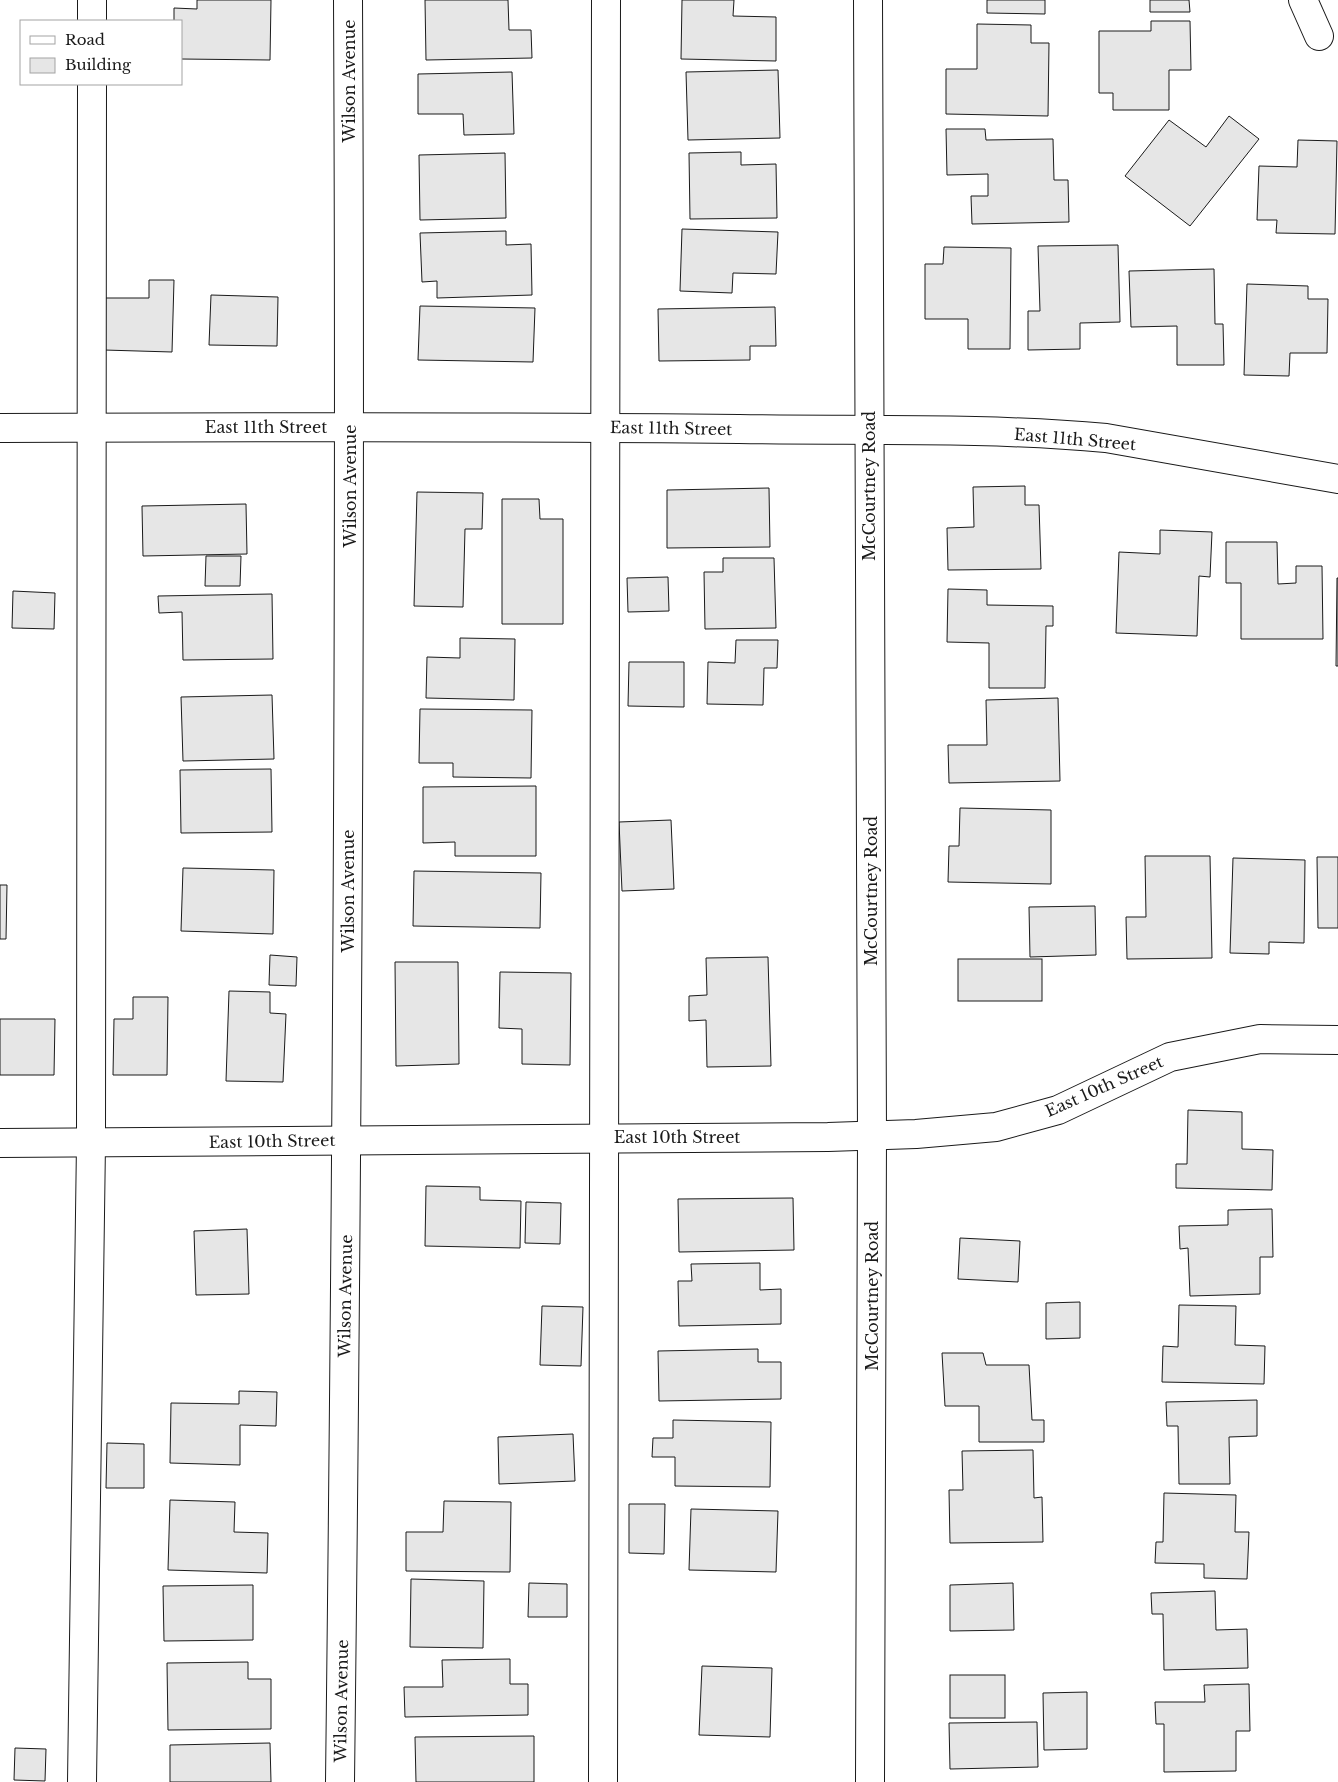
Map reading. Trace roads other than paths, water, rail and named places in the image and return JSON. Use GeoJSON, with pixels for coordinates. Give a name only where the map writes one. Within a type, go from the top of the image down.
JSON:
{"type":"FeatureCollection","features":[{"type":"Feature","properties":{"kind":"street"},"geometry":{"type":"LineString","coordinates":[[92,0],[92,20]]}},
{"type":"Feature","properties":{"kind":"street","name":"Wilson Avenue"},"geometry":{"type":"LineString","coordinates":[[340,1782],[347,1140],[351,426],[348,0]]}},
{"type":"Feature","properties":{"kind":"street"},"geometry":{"type":"LineString","coordinates":[[603,1782],[606,0]]}},
{"type":"Feature","properties":{"kind":"street","name":"McCourtney Road"},"geometry":{"type":"LineString","coordinates":[[868,0],[868,430],[872,1136],[870,1782]]}},
{"type":"Feature","properties":{"kind":"street"},"geometry":{"type":"LineString","coordinates":[[1303,0],[1319,36]]}},
{"type":"Feature","properties":{"kind":"street"},"geometry":{"type":"LineString","coordinates":[[82,1782],[91,1142],[92,85]]}},
{"type":"Feature","properties":{"kind":"street","name":"East 11th Street"},"geometry":{"type":"LineString","coordinates":[[0,428],[351,426],[915,429],[1106,438],[1338,479]]}},
{"type":"Feature","properties":{"kind":"street","name":"East 10th Street"},"geometry":{"type":"LineString","coordinates":[[0,1143],[872,1136],[1005,1125],[1058,1110],[1170,1057],[1260,1039],[1338,1040]]}}]}
